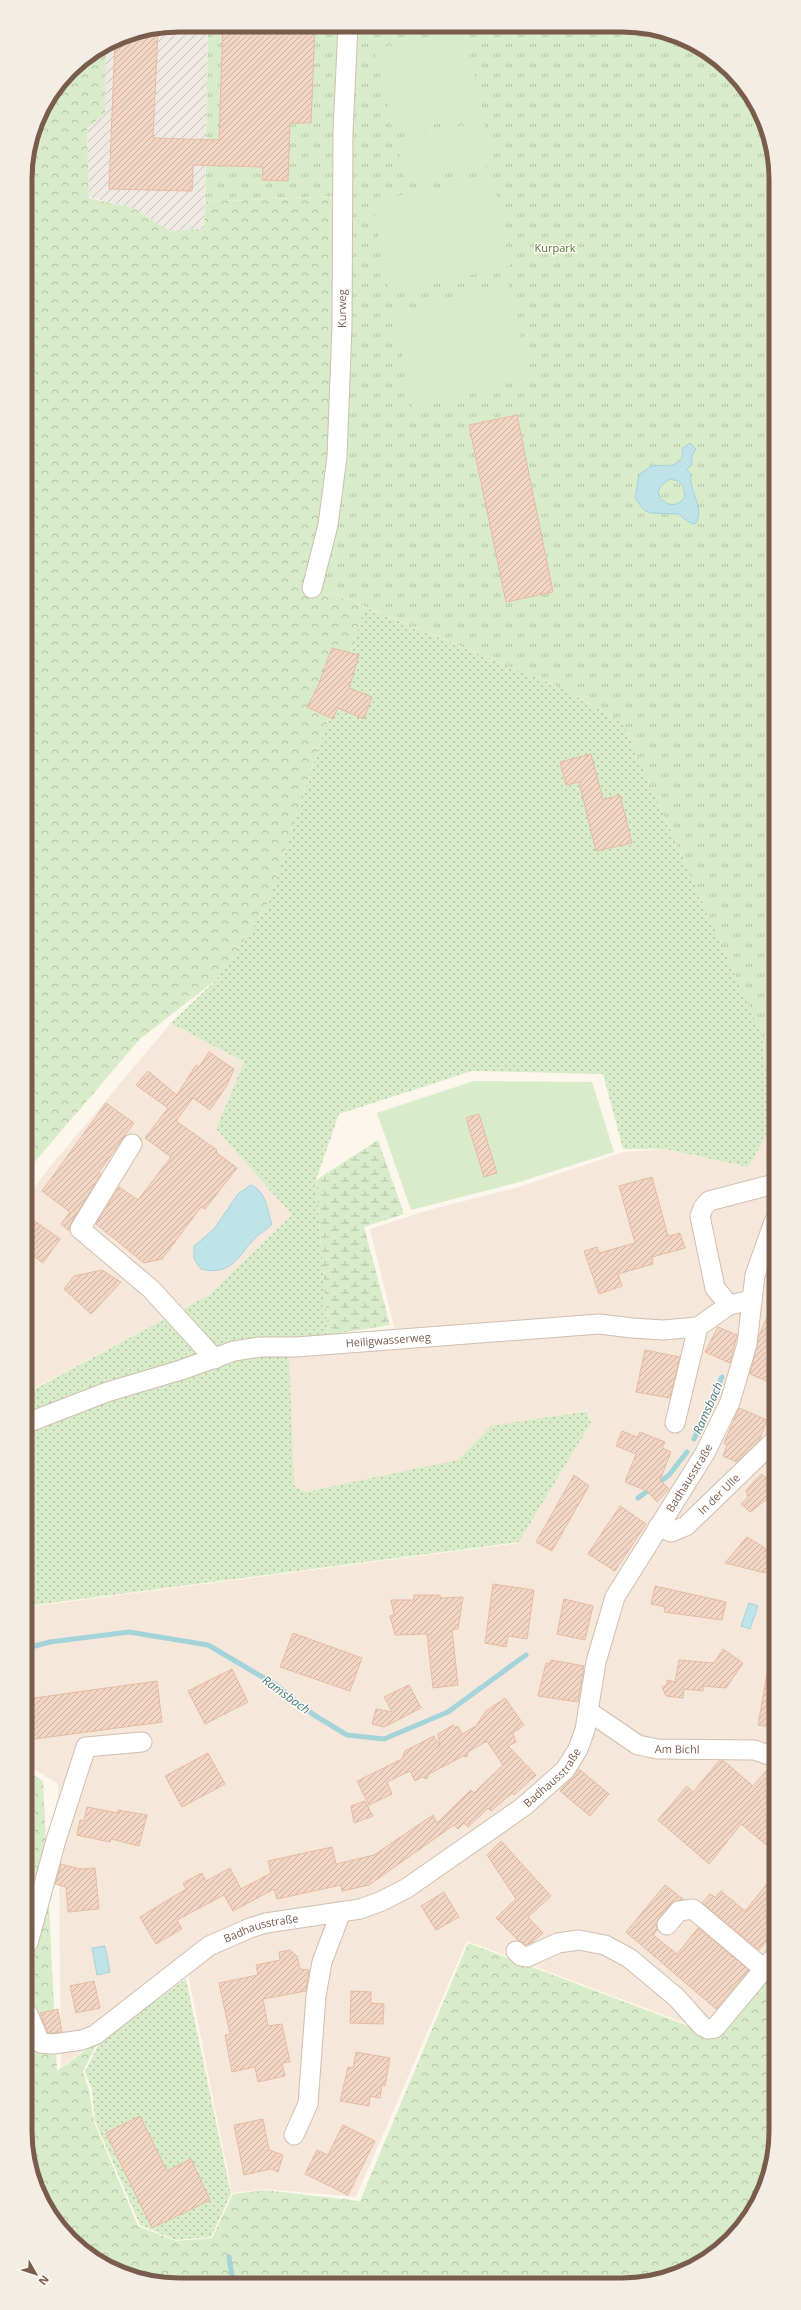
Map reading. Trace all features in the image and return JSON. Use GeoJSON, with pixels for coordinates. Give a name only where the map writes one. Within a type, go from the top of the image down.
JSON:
{"type":"FeatureCollection","features":[{"type":"Feature","properties":{"kind":"street","name":"Kurweg"},"geometry":{"type":"LineString","coordinates":[[312,588],[328,525],[337,457],[342,326],[343,132],[348,32]]}},
{"type":"Feature","properties":{"kind":"street"},"geometry":{"type":"LineString","coordinates":[[132,1144],[80,1229],[151,1289],[215,1359]]}},
{"type":"Feature","properties":{"kind":"street"},"geometry":{"type":"LineString","coordinates":[[729,1305],[715,1288],[700,1216],[703,1208],[709,1201],[769,1185]]}},
{"type":"Feature","properties":{"kind":"street","name":"Badhausstraße"},"geometry":{"type":"LineString","coordinates":[[34,2037],[66,2043],[95,2036],[209,1946],[229,1936],[250,1928],[281,1920],[341,1912],[370,1906],[407,1888],[542,1793],[559,1777],[574,1756],[582,1740],[599,1648],[615,1596],[705,1453],[730,1402],[747,1344],[758,1265],[769,1235]]}},
{"type":"Feature","properties":{"kind":"street"},"geometry":{"type":"LineString","coordinates":[[675,1423],[698,1327],[729,1305],[752,1300]]}},
{"type":"Feature","properties":{"kind":"street","name":"Heiligwasserweg"},"geometry":{"type":"LineString","coordinates":[[32,1421],[101,1394],[215,1359],[234,1351],[260,1347],[296,1346],[599,1324],[663,1330],[698,1327]]}},
{"type":"Feature","properties":{"kind":"street","name":"In der Ulle"},"geometry":{"type":"LineString","coordinates":[[658,1527],[671,1532],[686,1526],[769,1446]]}},
{"type":"Feature","properties":{"kind":"street","name":"Am Bichl"},"geometry":{"type":"LineString","coordinates":[[588,1711],[638,1745],[657,1749],[754,1750],[769,1754]]}},
{"type":"Feature","properties":{"kind":"street"},"geometry":{"type":"LineString","coordinates":[[32,1928],[56,1840],[86,1747],[142,1742]]}},
{"type":"Feature","properties":{"kind":"street"},"geometry":{"type":"LineString","coordinates":[[667,1925],[679,1911],[693,1909],[769,1961]]}},
{"type":"Feature","properties":{"kind":"street"},"geometry":{"type":"LineString","coordinates":[[294,2135],[308,2104],[316,1996],[322,1962],[341,1912]]}},
{"type":"Feature","properties":{"kind":"street"},"geometry":{"type":"LineString","coordinates":[[516,1952],[521,1956],[527,1957],[558,1943],[579,1940],[605,1945],[629,1958],[677,1998],[702,2026],[708,2029],[715,2028],[769,1963]]}},
{"type":"Feature","properties":{"kind":"shaded area"},"geometry":{"type":"Polygon","coordinates":[[[208,32],[204,229],[170,231],[133,208],[89,197],[87,127],[105,113],[106,52],[123,43],[160,33],[208,32]]]}},
{"type":"Feature","properties":{"kind":"shaded area"},"geometry":{"type":"Polygon","coordinates":[[[171,1023],[244,1062],[216,1129],[292,1215],[209,1295],[32,1389],[32,1191],[48,1169],[171,1023]]]}},
{"type":"Feature","properties":{"kind":"shaded area"},"geometry":{"type":"Polygon","coordinates":[[[769,1131],[769,1971],[714,2034],[467,1941],[356,2197],[264,2189],[232,2193],[188,1974],[61,2067],[58,1784],[32,1768],[32,1606],[519,1543],[591,1423],[588,1410],[490,1427],[457,1461],[305,1492],[292,1483],[289,1355],[398,1344],[370,1229],[429,1210],[519,1187],[623,1152],[664,1149],[748,1167],[769,1131]]]}},
{"type":"Feature","properties":{"kind":"green space","name":"Kurpark"},"geometry":{"type":"Polygon","coordinates":[[[208,32],[641,33],[660,37],[687,47],[711,62],[726,75],[739,90],[758,123],[764,141],[769,170],[769,1091],[762,1035],[623,723],[562,688],[320,588],[338,483],[333,196],[205,202],[208,32]]]}},
{"type":"Feature","properties":{"kind":"green space"},"geometry":{"type":"Polygon","coordinates":[[[451,32],[465,32],[484,115],[393,132],[375,49],[451,32]]]}},
{"type":"Feature","properties":{"kind":"green space"},"geometry":{"type":"Polygon","coordinates":[[[106,52],[105,113],[87,128],[89,198],[133,208],[170,231],[204,229],[205,202],[333,196],[338,330],[320,588],[365,607],[266,908],[217,979],[140,1039],[32,1165],[32,170],[37,141],[43,123],[62,90],[75,75],[90,62],[106,52]]]}},
{"type":"Feature","properties":{"kind":"green space"},"geometry":{"type":"Polygon","coordinates":[[[484,121],[493,165],[405,182],[396,140],[484,121]]]}},
{"type":"Feature","properties":{"kind":"green space"},"geometry":{"type":"Polygon","coordinates":[[[493,176],[510,266],[389,294],[372,201],[493,176]]]}},
{"type":"Feature","properties":{"kind":"green space"},"geometry":{"type":"Polygon","coordinates":[[[508,282],[531,377],[413,409],[393,313],[508,282]]]}},
{"type":"Feature","properties":{"kind":"green space"},"geometry":{"type":"Polygon","coordinates":[[[365,607],[562,688],[623,723],[762,1035],[769,1091],[769,1131],[748,1167],[665,1149],[623,1149],[603,1074],[472,1071],[339,1114],[316,1180],[328,1335],[243,1340],[86,1393],[32,1414],[32,1390],[209,1295],[292,1215],[216,1129],[244,1062],[171,1023],[217,979],[266,908],[365,607]]]}},
{"type":"Feature","properties":{"kind":"green space"},"geometry":{"type":"Polygon","coordinates":[[[474,1081],[592,1082],[614,1152],[516,1183],[411,1210],[377,1113],[474,1081]]]}},
{"type":"Feature","properties":{"kind":"green space"},"geometry":{"type":"Polygon","coordinates":[[[378,1140],[404,1214],[364,1227],[390,1325],[328,1335],[316,1180],[378,1140]]]}},
{"type":"Feature","properties":{"kind":"green space"},"geometry":{"type":"Polygon","coordinates":[[[254,1355],[289,1355],[294,1485],[305,1492],[458,1460],[491,1426],[587,1411],[591,1423],[519,1542],[32,1605],[32,1428],[142,1385],[254,1355]]]}},
{"type":"Feature","properties":{"kind":"green space"},"geometry":{"type":"Polygon","coordinates":[[[32,1774],[43,1781],[57,2071],[98,2041],[83,2072],[89,2090],[94,2122],[138,2226],[176,2241],[212,2238],[233,2194],[264,2190],[360,2201],[468,1943],[715,2036],[769,1976],[769,2140],[764,2169],[754,2196],[739,2220],[726,2235],[711,2248],[678,2267],[660,2273],[631,2278],[170,2278],[141,2273],[123,2267],[90,2248],[75,2235],[62,2220],[43,2187],[33,2150],[32,1774]]]}},
{"type":"Feature","properties":{"kind":"green space"},"geometry":{"type":"Polygon","coordinates":[[[186,1979],[231,2194],[211,2237],[176,2240],[140,2225],[95,2121],[92,2090],[85,2072],[101,2039],[186,1979]]]}},
{"type":"Feature","properties":{"kind":"water"},"geometry":{"type":"Polygon","coordinates":[[[690,443],[696,449],[692,456],[692,465],[687,469],[691,475],[692,488],[699,512],[696,523],[692,524],[678,514],[651,513],[644,510],[635,498],[639,475],[651,466],[674,465],[682,458],[683,448],[690,443]],[[670,479],[661,485],[658,492],[660,497],[666,503],[678,503],[685,497],[683,486],[678,481],[670,479]]]}},
{"type":"Feature","properties":{"kind":"water"},"geometry":{"type":"Polygon","coordinates":[[[251,1185],[263,1196],[272,1224],[255,1238],[238,1258],[227,1268],[220,1270],[201,1269],[194,1259],[194,1246],[214,1229],[238,1194],[251,1185]]]}},
{"type":"Feature","properties":{"kind":"water"},"geometry":{"type":"Polygon","coordinates":[[[749,1603],[758,1606],[750,1629],[741,1626],[749,1603]]]}},
{"type":"Feature","properties":{"kind":"water"},"geometry":{"type":"Polygon","coordinates":[[[105,1946],[110,1972],[97,1975],[92,1948],[105,1946]]]}},
{"type":"Feature","properties":{"kind":"building"},"geometry":{"type":"Polygon","coordinates":[[[223,32],[315,32],[311,123],[290,123],[288,181],[262,180],[263,167],[193,165],[192,191],[109,189],[115,47],[141,37],[158,33],[153,138],[219,140],[223,32]]]}},
{"type":"Feature","properties":{"kind":"building"},"geometry":{"type":"Polygon","coordinates":[[[517,415],[553,592],[506,602],[469,425],[517,415]]]}},
{"type":"Feature","properties":{"kind":"building"},"geometry":{"type":"Polygon","coordinates":[[[332,648],[359,655],[349,688],[372,697],[364,719],[338,708],[333,719],[307,707],[318,686],[332,648]]]}},
{"type":"Feature","properties":{"kind":"building"},"geometry":{"type":"Polygon","coordinates":[[[591,754],[603,800],[620,795],[632,843],[596,851],[579,782],[566,785],[560,762],[591,754]]]}},
{"type":"Feature","properties":{"kind":"building"},"geometry":{"type":"Polygon","coordinates":[[[209,1052],[234,1069],[227,1085],[210,1110],[193,1098],[176,1121],[217,1150],[216,1152],[237,1168],[205,1209],[201,1207],[162,1259],[144,1263],[96,1224],[119,1187],[138,1200],[171,1157],[145,1138],[168,1108],[136,1085],[148,1071],[177,1095],[196,1065],[199,1067],[209,1052]]]}},
{"type":"Feature","properties":{"kind":"building"},"geometry":{"type":"Polygon","coordinates":[[[106,1103],[134,1123],[99,1172],[101,1174],[71,1223],[69,1231],[61,1224],[70,1212],[42,1191],[106,1103]]]}},
{"type":"Feature","properties":{"kind":"building"},"geometry":{"type":"Polygon","coordinates":[[[479,1114],[497,1173],[484,1177],[466,1118],[479,1114]]]}},
{"type":"Feature","properties":{"kind":"building"},"geometry":{"type":"Polygon","coordinates":[[[652,1177],[668,1236],[680,1233],[685,1248],[652,1257],[653,1264],[618,1274],[622,1286],[599,1294],[584,1251],[597,1247],[599,1253],[635,1243],[619,1186],[652,1177]]]}},
{"type":"Feature","properties":{"kind":"building"},"geometry":{"type":"Polygon","coordinates":[[[32,1219],[60,1239],[43,1263],[32,1255],[32,1219]]]}},
{"type":"Feature","properties":{"kind":"building"},"geometry":{"type":"Polygon","coordinates":[[[102,1270],[121,1282],[91,1314],[64,1289],[74,1276],[102,1270]]]}},
{"type":"Feature","properties":{"kind":"building"},"geometry":{"type":"Polygon","coordinates":[[[769,1312],[769,1382],[750,1374],[759,1336],[769,1312]]]}},
{"type":"Feature","properties":{"kind":"building"},"geometry":{"type":"Polygon","coordinates":[[[718,1327],[737,1335],[730,1363],[705,1352],[718,1327]]]}},
{"type":"Feature","properties":{"kind":"building"},"geometry":{"type":"Polygon","coordinates":[[[645,1350],[680,1357],[670,1398],[636,1392],[645,1350]]]}},
{"type":"Feature","properties":{"kind":"building"},"geometry":{"type":"Polygon","coordinates":[[[739,1408],[767,1420],[759,1441],[737,1462],[723,1456],[727,1445],[724,1443],[739,1408]]]}},
{"type":"Feature","properties":{"kind":"building"},"geometry":{"type":"Polygon","coordinates":[[[622,1431],[637,1437],[640,1432],[665,1442],[662,1448],[671,1452],[660,1480],[669,1489],[657,1502],[647,1491],[625,1482],[636,1454],[616,1446],[622,1431]]]}},
{"type":"Feature","properties":{"kind":"building"},"geometry":{"type":"Polygon","coordinates":[[[761,1474],[769,1480],[769,1498],[750,1512],[741,1504],[748,1497],[746,1490],[761,1474]]]}},
{"type":"Feature","properties":{"kind":"building"},"geometry":{"type":"Polygon","coordinates":[[[574,1475],[589,1486],[552,1551],[536,1542],[574,1475]]]}},
{"type":"Feature","properties":{"kind":"building"},"geometry":{"type":"Polygon","coordinates":[[[620,1506],[646,1524],[615,1571],[588,1554],[620,1506]]]}},
{"type":"Feature","properties":{"kind":"building"},"geometry":{"type":"Polygon","coordinates":[[[747,1537],[769,1550],[769,1568],[765,1573],[725,1563],[747,1537]]]}},
{"type":"Feature","properties":{"kind":"building"},"geometry":{"type":"Polygon","coordinates":[[[493,1584],[534,1590],[527,1639],[508,1636],[506,1647],[485,1643],[493,1584]]]}},
{"type":"Feature","properties":{"kind":"building"},"geometry":{"type":"Polygon","coordinates":[[[655,1586],[726,1602],[722,1620],[664,1612],[665,1607],[651,1604],[655,1586]]]}},
{"type":"Feature","properties":{"kind":"building"},"geometry":{"type":"Polygon","coordinates":[[[414,1595],[440,1595],[440,1598],[463,1597],[458,1629],[452,1630],[458,1685],[433,1688],[427,1634],[395,1635],[390,1616],[394,1615],[391,1600],[414,1600],[414,1595]]]}},
{"type":"Feature","properties":{"kind":"building"},"geometry":{"type":"Polygon","coordinates":[[[564,1599],[593,1606],[585,1640],[557,1634],[564,1599]]]}},
{"type":"Feature","properties":{"kind":"building"},"geometry":{"type":"Polygon","coordinates":[[[293,1633],[362,1658],[350,1691],[280,1667],[293,1633]]]}},
{"type":"Feature","properties":{"kind":"building"},"geometry":{"type":"Polygon","coordinates":[[[723,1649],[743,1663],[726,1688],[703,1686],[703,1691],[684,1689],[683,1698],[666,1696],[662,1687],[667,1685],[667,1680],[675,1682],[679,1660],[714,1663],[723,1649]]]}},
{"type":"Feature","properties":{"kind":"building"},"geometry":{"type":"Polygon","coordinates":[[[551,1660],[584,1666],[578,1702],[538,1696],[546,1663],[550,1663],[551,1660]]]}},
{"type":"Feature","properties":{"kind":"building"},"geometry":{"type":"Polygon","coordinates":[[[768,1668],[769,1668],[769,1727],[758,1725],[768,1668]]]}},
{"type":"Feature","properties":{"kind":"building"},"geometry":{"type":"Polygon","coordinates":[[[232,1669],[248,1702],[205,1724],[188,1691],[232,1669]]]}},
{"type":"Feature","properties":{"kind":"building"},"geometry":{"type":"Polygon","coordinates":[[[157,1681],[162,1722],[32,1739],[32,1698],[157,1681]]]}},
{"type":"Feature","properties":{"kind":"building"},"geometry":{"type":"Polygon","coordinates":[[[409,1685],[421,1708],[384,1727],[372,1724],[376,1709],[392,1712],[384,1697],[409,1685]]]}},
{"type":"Feature","properties":{"kind":"building"},"geometry":{"type":"Polygon","coordinates":[[[505,1698],[524,1725],[513,1733],[516,1742],[508,1746],[536,1775],[514,1795],[512,1793],[491,1811],[488,1808],[468,1827],[464,1823],[458,1829],[454,1825],[369,1885],[342,1891],[341,1885],[277,1899],[274,1889],[233,1911],[224,1895],[177,1920],[182,1929],[156,1944],[140,1917],[186,1889],[183,1883],[202,1873],[206,1881],[230,1868],[241,1889],[271,1873],[268,1861],[332,1847],[336,1864],[374,1855],[433,1815],[437,1823],[471,1790],[474,1793],[503,1765],[487,1741],[468,1752],[467,1757],[463,1756],[429,1774],[427,1779],[422,1777],[415,1781],[410,1771],[387,1782],[392,1794],[369,1805],[357,1781],[402,1759],[405,1751],[434,1736],[440,1747],[438,1734],[453,1725],[455,1728],[458,1726],[462,1734],[476,1726],[486,1711],[505,1698]]]}},
{"type":"Feature","properties":{"kind":"building"},"geometry":{"type":"Polygon","coordinates":[[[208,1753],[225,1784],[182,1807],[165,1776],[208,1753]]]}},
{"type":"Feature","properties":{"kind":"building"},"geometry":{"type":"Polygon","coordinates":[[[719,1761],[724,1761],[753,1786],[767,1770],[769,1772],[769,1847],[741,1824],[709,1864],[658,1820],[687,1786],[693,1792],[719,1761]]]}},
{"type":"Feature","properties":{"kind":"building"},"geometry":{"type":"Polygon","coordinates":[[[579,1769],[609,1794],[590,1816],[560,1791],[579,1769]]]}},
{"type":"Feature","properties":{"kind":"building"},"geometry":{"type":"Polygon","coordinates":[[[365,1801],[373,1816],[354,1823],[351,1806],[365,1801]]]}},
{"type":"Feature","properties":{"kind":"building"},"geometry":{"type":"Polygon","coordinates":[[[87,1807],[118,1813],[118,1810],[147,1815],[139,1846],[111,1839],[110,1842],[77,1835],[80,1820],[84,1821],[87,1807]]]}},
{"type":"Feature","properties":{"kind":"building"},"geometry":{"type":"Polygon","coordinates":[[[501,1841],[551,1896],[528,1917],[543,1933],[533,1942],[526,1945],[518,1940],[496,1918],[516,1899],[487,1855],[501,1841]]]}},
{"type":"Feature","properties":{"kind":"building"},"geometry":{"type":"Polygon","coordinates":[[[61,1864],[80,1869],[95,1868],[99,1909],[68,1912],[66,1887],[55,1884],[61,1864]]]}},
{"type":"Feature","properties":{"kind":"building"},"geometry":{"type":"Polygon","coordinates":[[[769,1881],[769,1938],[759,1950],[702,1903],[710,1894],[715,1897],[721,1891],[745,1911],[769,1881]]]}},
{"type":"Feature","properties":{"kind":"building"},"geometry":{"type":"Polygon","coordinates":[[[665,1885],[683,1899],[671,1904],[659,1918],[656,1923],[657,1930],[653,1935],[677,1954],[698,1928],[749,1970],[716,2009],[626,1932],[665,1885]]]}},
{"type":"Feature","properties":{"kind":"building"},"geometry":{"type":"Polygon","coordinates":[[[444,1892],[459,1917],[436,1930],[421,1906],[444,1892]]]}},
{"type":"Feature","properties":{"kind":"building"},"geometry":{"type":"Polygon","coordinates":[[[290,1950],[297,1956],[300,1969],[309,1970],[306,1991],[263,1999],[268,2026],[282,2024],[290,2062],[282,2063],[285,2076],[258,2082],[255,2067],[232,2072],[225,2035],[230,2034],[219,1983],[258,1975],[256,1965],[280,1960],[279,1952],[290,1950]]]}},
{"type":"Feature","properties":{"kind":"building"},"geometry":{"type":"Polygon","coordinates":[[[94,1981],[100,2008],[76,2013],[70,1986],[94,1981]]]}},
{"type":"Feature","properties":{"kind":"building"},"geometry":{"type":"Polygon","coordinates":[[[351,1991],[371,1992],[371,2003],[384,2004],[383,2024],[350,2023],[351,1991]]]}},
{"type":"Feature","properties":{"kind":"building"},"geometry":{"type":"Polygon","coordinates":[[[58,2009],[62,2032],[48,2033],[40,2013],[58,2009]]]}},
{"type":"Feature","properties":{"kind":"building"},"geometry":{"type":"Polygon","coordinates":[[[356,2052],[390,2058],[385,2086],[382,2085],[380,2098],[370,2096],[369,2106],[340,2101],[348,2067],[353,2068],[356,2052]]]}},
{"type":"Feature","properties":{"kind":"building"},"geometry":{"type":"Polygon","coordinates":[[[140,2116],[167,2171],[191,2159],[210,2200],[152,2228],[106,2133],[140,2116]]]}},
{"type":"Feature","properties":{"kind":"building"},"geometry":{"type":"Polygon","coordinates":[[[263,2119],[269,2150],[283,2155],[278,2172],[271,2169],[244,2175],[234,2125],[263,2119]]]}},
{"type":"Feature","properties":{"kind":"building"},"geometry":{"type":"Polygon","coordinates":[[[343,2125],[375,2141],[348,2195],[305,2174],[317,2150],[328,2155],[343,2125]]]}},
{"type":"Feature","properties":{"kind":"waterway","name":"Ramsbach"},"geometry":{"type":"LineString","coordinates":[[694,1439],[722,1377]]}},
{"type":"Feature","properties":{"kind":"waterway","name":"Ramsbach"},"geometry":{"type":"LineString","coordinates":[[638,1498],[669,1475],[687,1452]]}},
{"type":"Feature","properties":{"kind":"waterway","name":"Ramsbach"},"geometry":{"type":"LineString","coordinates":[[32,1647],[50,1642],[129,1632],[208,1645],[276,1685],[314,1715],[347,1735],[384,1739],[448,1712],[526,1655]]}},
{"type":"Feature","properties":{"kind":"waterway"},"geometry":{"type":"LineString","coordinates":[[229,2257],[232,2278]]}}]}
